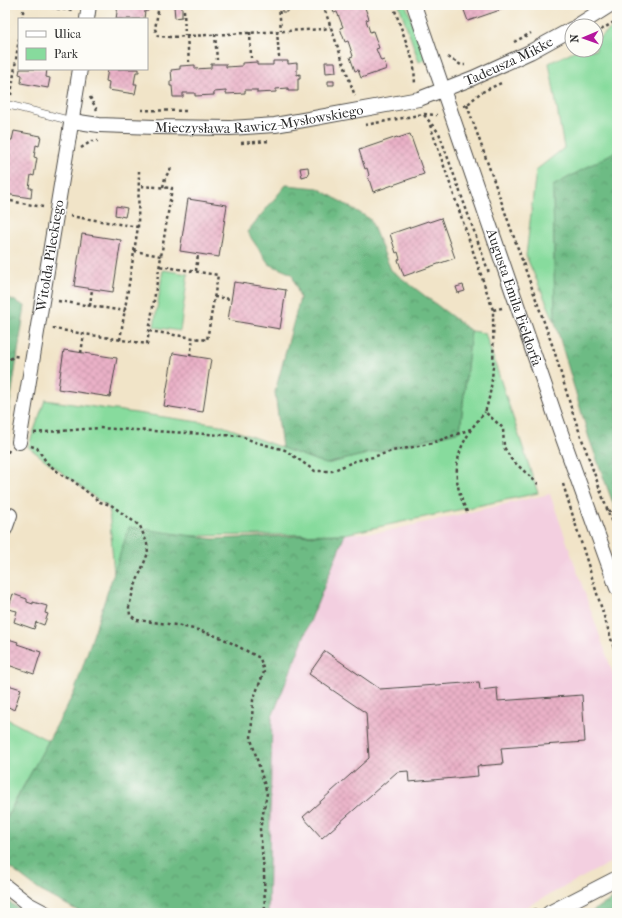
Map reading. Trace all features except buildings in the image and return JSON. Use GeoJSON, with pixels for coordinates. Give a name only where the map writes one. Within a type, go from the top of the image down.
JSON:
{"type":"FeatureCollection","features":[{"type":"Feature","properties":{"kind":"street"},"geometry":{"type":"LineString","coordinates":[[87,18],[89,5]]}},
{"type":"Feature","properties":{"kind":"street","name":"Augusta Emila Fieldorfa"},"geometry":{"type":"LineString","coordinates":[[414,5],[560,430],[617,588]]}},
{"type":"Feature","properties":{"kind":"street"},"geometry":{"type":"LineString","coordinates":[[590,18],[610,5]]}},
{"type":"Feature","properties":{"kind":"street","name":"Tadeusza Mikke"},"geometry":{"type":"LineString","coordinates":[[443,89],[473,78],[530,52],[564,33]]}},
{"type":"Feature","properties":{"kind":"street","name":"Witolda Pileckiego"},"geometry":{"type":"LineString","coordinates":[[19,442],[80,70]]}},
{"type":"Feature","properties":{"kind":"street","name":"Mieczysława Rawicz-Mysłowskiego"},"geometry":{"type":"LineString","coordinates":[[72,121],[99,125],[155,127],[230,128],[275,125],[419,99],[443,89]]}},
{"type":"Feature","properties":{"kind":"street"},"geometry":{"type":"LineString","coordinates":[[5,529],[10,515]]}},
{"type":"Feature","properties":{"kind":"street"},"geometry":{"type":"LineString","coordinates":[[549,913],[617,878]]}},
{"type":"Feature","properties":{"kind":"street"},"geometry":{"type":"LineString","coordinates":[[5,886],[28,904],[45,913]]}},
{"type":"Feature","properties":{"kind":"lane"},"geometry":{"type":"LineString","coordinates":[[7,105],[72,121]]}},
{"type":"Feature","properties":{"kind":"path"},"geometry":{"type":"LineString","coordinates":[[22,18],[24,5]]}},
{"type":"Feature","properties":{"kind":"path"},"geometry":{"type":"LineString","coordinates":[[33,5],[74,11]]}},
{"type":"Feature","properties":{"kind":"path"},"geometry":{"type":"LineString","coordinates":[[159,5],[155,29],[158,36],[324,29],[330,27]]}},
{"type":"Feature","properties":{"kind":"path"},"geometry":{"type":"LineString","coordinates":[[279,5],[279,57]]}},
{"type":"Feature","properties":{"kind":"path"},"geometry":{"type":"LineString","coordinates":[[323,5],[355,96]]}},
{"type":"Feature","properties":{"kind":"path"},"geometry":{"type":"LineString","coordinates":[[393,5],[414,64],[416,89]]}},
{"type":"Feature","properties":{"kind":"path"},"geometry":{"type":"LineString","coordinates":[[184,10],[189,62]]}},
{"type":"Feature","properties":{"kind":"path"},"geometry":{"type":"LineString","coordinates":[[604,28],[617,20]]}},
{"type":"Feature","properties":{"kind":"path"},"geometry":{"type":"LineString","coordinates":[[250,32],[251,58]]}},
{"type":"Feature","properties":{"kind":"path"},"geometry":{"type":"LineString","coordinates":[[509,44],[533,32]]}},
{"type":"Feature","properties":{"kind":"path"},"geometry":{"type":"LineString","coordinates":[[215,34],[217,60]]}},
{"type":"Feature","properties":{"kind":"path"},"geometry":{"type":"LineString","coordinates":[[7,105],[18,44]]}},
{"type":"Feature","properties":{"kind":"path"},"geometry":{"type":"LineString","coordinates":[[448,56],[448,58],[461,65],[467,65]]}},
{"type":"Feature","properties":{"kind":"path"},"geometry":{"type":"LineString","coordinates":[[358,126],[424,114],[437,115],[467,105],[480,93],[505,81]]}},
{"type":"Feature","properties":{"kind":"path"},"geometry":{"type":"LineString","coordinates":[[409,85],[415,84]]}},
{"type":"Feature","properties":{"kind":"path"},"geometry":{"type":"LineString","coordinates":[[348,97],[362,94]]}},
{"type":"Feature","properties":{"kind":"path"},"geometry":{"type":"LineString","coordinates":[[89,96],[96,109],[100,111],[98,141]]}},
{"type":"Feature","properties":{"kind":"path"},"geometry":{"type":"LineString","coordinates":[[467,105],[554,350],[575,418],[617,537]]}},
{"type":"Feature","properties":{"kind":"path"},"geometry":{"type":"LineString","coordinates":[[422,107],[429,122],[439,133],[491,278]]}},
{"type":"Feature","properties":{"kind":"path"},"geometry":{"type":"LineString","coordinates":[[140,110],[192,112]]}},
{"type":"Feature","properties":{"kind":"path"},"geometry":{"type":"LineString","coordinates":[[429,122],[493,310],[492,383],[488,403],[485,412],[471,429],[461,449],[456,472],[456,484],[467,512]]}},
{"type":"Feature","properties":{"kind":"path"},"geometry":{"type":"LineString","coordinates":[[238,143],[277,140]]}},
{"type":"Feature","properties":{"kind":"path"},"geometry":{"type":"LineString","coordinates":[[79,154],[81,148],[92,141],[105,141]]}},
{"type":"Feature","properties":{"kind":"path"},"geometry":{"type":"LineString","coordinates":[[163,187],[165,178],[171,168]]}},
{"type":"Feature","properties":{"kind":"path"},"geometry":{"type":"LineString","coordinates":[[120,340],[138,227],[139,171]]}},
{"type":"Feature","properties":{"kind":"path"},"geometry":{"type":"LineString","coordinates":[[54,322],[54,329],[147,344],[172,188],[139,186]]}},
{"type":"Feature","properties":{"kind":"path"},"geometry":{"type":"LineString","coordinates":[[5,200],[44,207]]}},
{"type":"Feature","properties":{"kind":"path"},"geometry":{"type":"LineString","coordinates":[[69,224],[71,208]]}},
{"type":"Feature","properties":{"kind":"path"},"geometry":{"type":"LineString","coordinates":[[70,216],[138,227]]}},
{"type":"Feature","properties":{"kind":"path"},"geometry":{"type":"LineString","coordinates":[[134,251],[161,256]]}},
{"type":"Feature","properties":{"kind":"path"},"geometry":{"type":"LineString","coordinates":[[196,272],[198,254]]}},
{"type":"Feature","properties":{"kind":"path"},"geometry":{"type":"LineString","coordinates":[[149,331],[207,340],[218,275],[159,266]]}},
{"type":"Feature","properties":{"kind":"path"},"geometry":{"type":"LineString","coordinates":[[90,306],[92,289]]}},
{"type":"Feature","properties":{"kind":"path"},"geometry":{"type":"LineString","coordinates":[[57,308],[59,293]]}},
{"type":"Feature","properties":{"kind":"path"},"geometry":{"type":"LineString","coordinates":[[214,297],[231,299]]}},
{"type":"Feature","properties":{"kind":"path"},"geometry":{"type":"LineString","coordinates":[[58,301],[125,311]]}},
{"type":"Feature","properties":{"kind":"path"},"geometry":{"type":"LineString","coordinates":[[493,310],[502,308],[504,315]]}},
{"type":"Feature","properties":{"kind":"path"},"geometry":{"type":"LineString","coordinates":[[81,353],[84,334]]}},
{"type":"Feature","properties":{"kind":"path"},"geometry":{"type":"LineString","coordinates":[[190,356],[193,338]]}},
{"type":"Feature","properties":{"kind":"path"},"geometry":{"type":"LineString","coordinates":[[485,412],[503,428],[504,448],[511,459],[538,484]]}},
{"type":"Feature","properties":{"kind":"path"},"geometry":{"type":"LineString","coordinates":[[19,442],[31,433],[99,428],[241,436],[254,442],[284,450],[315,471],[332,471],[355,461],[392,451],[429,444],[471,429]]}},
{"type":"Feature","properties":{"kind":"path"},"geometry":{"type":"LineString","coordinates":[[19,442],[37,448],[47,463],[63,476],[72,480],[100,502],[111,505],[140,526],[147,543],[148,553],[133,591],[129,607],[130,615],[137,620],[176,625],[198,630],[222,638],[260,658],[264,672],[253,700],[251,739],[267,793],[260,829],[264,872],[265,913]]}},
{"type":"Feature","properties":{"kind":"path"},"geometry":{"type":"LineString","coordinates":[[561,479],[617,658]]}},
{"type":"Feature","properties":{"kind":"path"},"geometry":{"type":"LineString","coordinates":[[608,510],[617,510]]}},
{"type":"Feature","properties":{"kind":"shaded area"},"geometry":{"type":"Polygon","coordinates":[[[550,494],[617,685],[617,859],[526,907],[507,913],[268,913],[272,717],[345,534],[383,532],[550,494]]]}},
{"type":"Feature","properties":{"kind":"green space"},"geometry":{"type":"Polygon","coordinates":[[[399,5],[406,5],[426,59],[419,62],[399,5]]]}},
{"type":"Feature","properties":{"kind":"green space"},"geometry":{"type":"Polygon","coordinates":[[[617,24],[617,151],[553,186],[555,322],[526,256],[536,170],[564,148],[549,63],[564,56],[564,58],[604,58],[604,34],[617,24]]]}},
{"type":"Feature","properties":{"kind":"green space"},"geometry":{"type":"Polygon","coordinates":[[[616,151],[617,514],[589,438],[555,322],[553,186],[616,151]]]}},
{"type":"Feature","properties":{"kind":"green space"},"geometry":{"type":"Polygon","coordinates":[[[286,185],[318,188],[370,219],[391,270],[471,331],[460,431],[326,464],[282,448],[275,392],[300,298],[292,274],[269,264],[247,232],[286,185]]]}},
{"type":"Feature","properties":{"kind":"green space"},"geometry":{"type":"Polygon","coordinates":[[[163,270],[188,274],[180,331],[154,327],[163,270]]]}},
{"type":"Feature","properties":{"kind":"green space"},"geometry":{"type":"Polygon","coordinates":[[[5,296],[25,306],[5,436],[5,296]]]}},
{"type":"Feature","properties":{"kind":"green space"},"geometry":{"type":"Polygon","coordinates":[[[471,331],[485,333],[538,493],[345,534],[185,536],[114,575],[109,508],[28,447],[45,400],[220,425],[326,464],[460,431],[471,331]]]}},
{"type":"Feature","properties":{"kind":"green space"},"geometry":{"type":"Polygon","coordinates":[[[129,527],[213,539],[345,534],[272,717],[268,913],[82,913],[39,890],[5,864],[5,821],[74,693],[129,527]]]}},
{"type":"Feature","properties":{"kind":"green space"},"geometry":{"type":"Polygon","coordinates":[[[5,718],[49,741],[5,819],[5,718]]]}},
{"type":"Feature","properties":{"kind":"green space"},"geometry":{"type":"Polygon","coordinates":[[[617,896],[617,913],[590,913],[617,896]]]}},
{"type":"Feature","properties":{"kind":"green space"},"geometry":{"type":"Polygon","coordinates":[[[5,899],[25,913],[5,913],[5,899]]]}}]}
